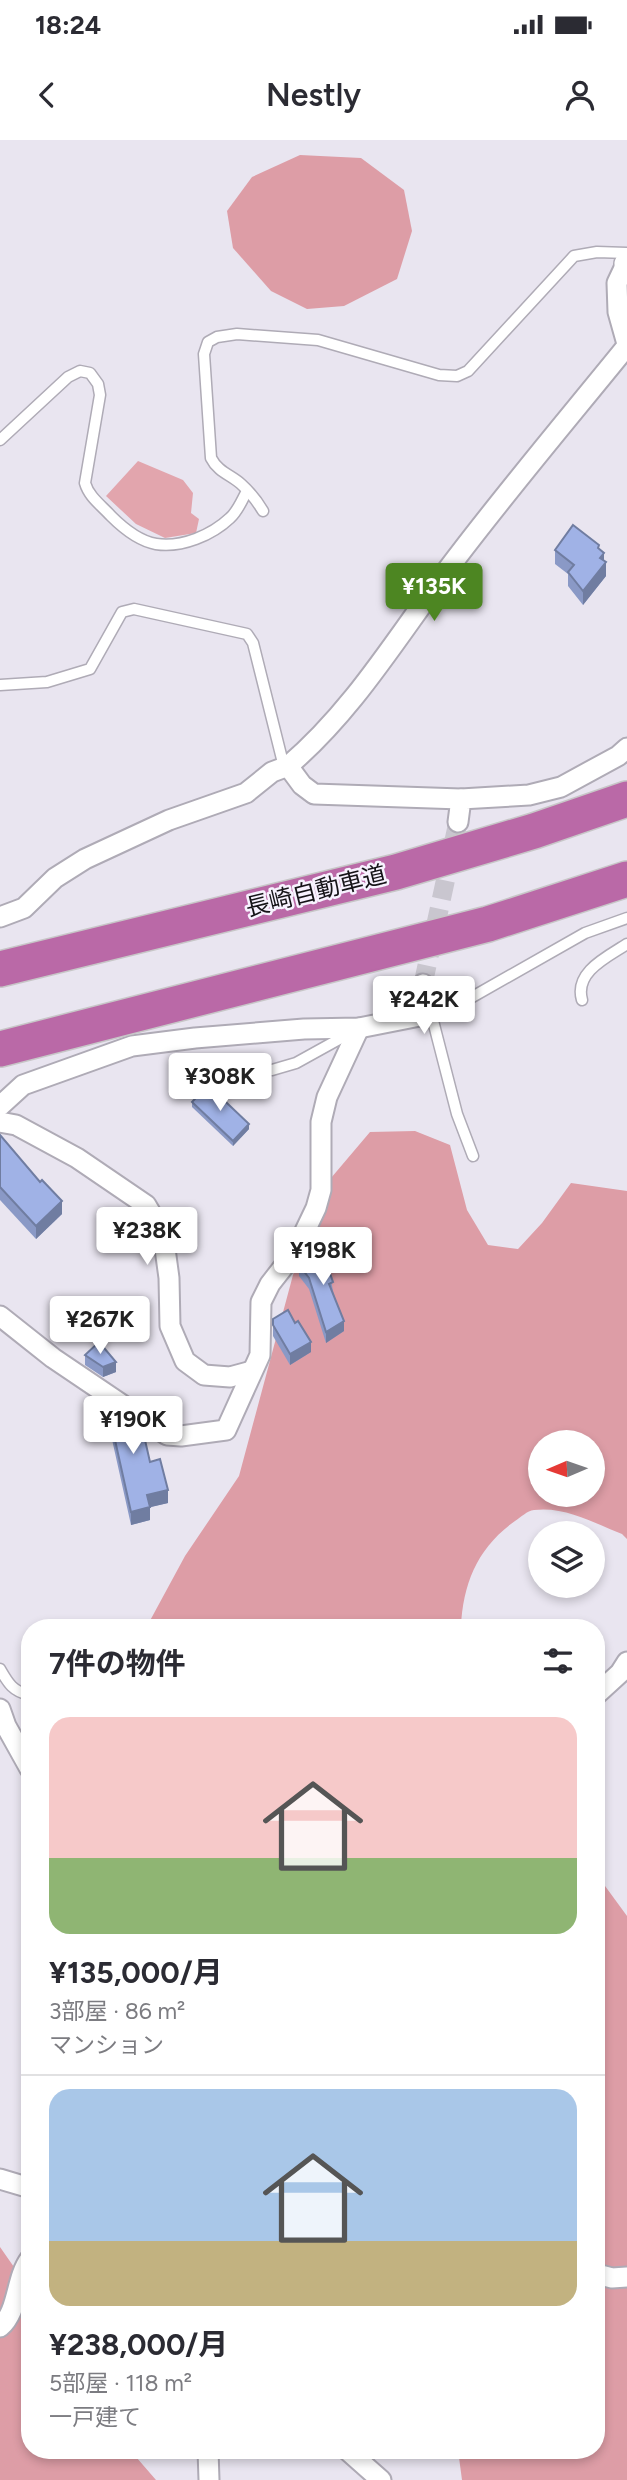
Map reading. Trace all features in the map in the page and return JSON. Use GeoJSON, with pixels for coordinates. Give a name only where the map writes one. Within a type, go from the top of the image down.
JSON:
{"type":"FeatureCollection","features":[{"type":"Feature","properties":{"kind":"highway","name":"長崎自動車道"},"geometry":{"type":"LineString","coordinates":[[0,969],[396,872],[534,831],[627,799]]}},
{"type":"Feature","properties":{"kind":"highway"},"geometry":{"type":"LineString","coordinates":[[0,1049],[488,924],[627,879]]}},
{"type":"Feature","properties":{"kind":"street"},"geometry":{"type":"LineString","coordinates":[[0,917],[24,908],[55,878],[85,859],[169,820],[246,793],[271,772],[286,767],[311,747],[376,671],[448,569],[627,345],[618,312],[617,283],[627,263]]}},
{"type":"Feature","properties":{"kind":"street"},"geometry":{"type":"LineString","coordinates":[[286,767],[314,794],[461,799],[529,795],[561,787],[618,756],[627,748]]}},
{"type":"Feature","properties":{"kind":"street"},"geometry":{"type":"LineString","coordinates":[[458,822],[461,799]]}},
{"type":"Feature","properties":{"kind":"street"},"geometry":{"type":"LineString","coordinates":[[0,1106],[23,1085],[132,1046],[304,1029],[359,1028],[428,1014],[423,984]]}},
{"type":"Feature","properties":{"kind":"street"},"geometry":{"type":"LineString","coordinates":[[0,1317],[53,1358],[167,1434],[181,1436],[226,1430],[260,1355],[261,1302],[270,1284],[295,1252],[316,1208],[321,1190],[321,1122],[327,1097],[359,1028]]}},
{"type":"Feature","properties":{"kind":"street"},"geometry":{"type":"LineString","coordinates":[[0,1122],[16,1125],[77,1158],[146,1205],[163,1234],[169,1278],[170,1326],[185,1361],[204,1375],[230,1377],[252,1371]]}},
{"type":"Feature","properties":{"kind":"street"},"geometry":{"type":"LineString","coordinates":[[605,1686],[627,1662]]}},
{"type":"Feature","properties":{"kind":"street"},"geometry":{"type":"LineString","coordinates":[[0,1709],[21,1753]]}},
{"type":"Feature","properties":{"kind":"street"},"geometry":{"type":"LineString","coordinates":[[0,2179],[21,2185]]}},
{"type":"Feature","properties":{"kind":"street"},"geometry":{"type":"LineString","coordinates":[[0,2327],[8,2320],[21,2273]]}},
{"type":"Feature","properties":{"kind":"street"},"geometry":{"type":"LineString","coordinates":[[605,2276],[627,2277]]}},
{"type":"Feature","properties":{"kind":"street"},"geometry":{"type":"LineString","coordinates":[[208,2459],[209,2480]]}},
{"type":"Feature","properties":{"kind":"street"},"geometry":{"type":"LineString","coordinates":[[357,2459],[381,2480]]}},
{"type":"Feature","properties":{"kind":"lane"},"geometry":{"type":"LineString","coordinates":[[263,511],[239,482],[221,471],[211,458],[204,354],[208,342],[217,337],[237,334],[318,340],[439,375],[457,376],[468,371],[574,256],[627,253]]}},
{"type":"Feature","properties":{"kind":"lane"},"geometry":{"type":"LineString","coordinates":[[0,440],[68,376],[80,371],[90,373],[98,384],[100,394],[85,483],[88,493],[121,526],[140,538],[157,544],[202,537],[232,516],[247,491]]}},
{"type":"Feature","properties":{"kind":"lane"},"geometry":{"type":"LineString","coordinates":[[0,685],[47,682],[90,669],[122,612],[134,609],[247,634],[253,643],[286,767]]}},
{"type":"Feature","properties":{"kind":"lane"},"geometry":{"type":"LineString","coordinates":[[473,1156],[457,1114],[428,1014],[467,999],[585,933],[627,918]]}},
{"type":"Feature","properties":{"kind":"lane"},"geometry":{"type":"LineString","coordinates":[[582,1000],[579,990],[583,977],[604,958],[627,944]]}},
{"type":"Feature","properties":{"kind":"lane"},"geometry":{"type":"LineString","coordinates":[[272,1070],[296,1063],[359,1028]]}},
{"type":"Feature","properties":{"kind":"lane"},"geometry":{"type":"LineString","coordinates":[[0,1669],[9,1685],[21,1693]]}},
{"type":"Feature","properties":{"kind":"shaded area"},"geometry":{"type":"Polygon","coordinates":[[[300,155],[361,158],[404,190],[412,231],[397,279],[344,306],[307,309],[271,291],[233,248],[227,211],[252,177],[300,155]]]}},
{"type":"Feature","properties":{"kind":"shaded area"},"geometry":{"type":"Polygon","coordinates":[[[138,461],[183,480],[193,493],[191,513],[199,519],[196,533],[165,538],[136,524],[106,496],[138,461]]]}},
{"type":"Feature","properties":{"kind":"shaded area"},"geometry":{"type":"Polygon","coordinates":[[[415,1131],[450,1145],[467,1210],[488,1245],[518,1249],[542,1223],[571,1183],[627,1191],[627,1539],[605,1527],[605,1521],[590,1521],[546,1509],[529,1512],[502,1531],[482,1554],[469,1581],[462,1619],[151,1619],[185,1556],[239,1476],[293,1275],[331,1178],[370,1132],[415,1131]]]}},
{"type":"Feature","properties":{"kind":"shaded area"},"geometry":{"type":"Polygon","coordinates":[[[605,1886],[627,1916],[627,2480],[462,2480],[459,2459],[605,2459],[605,1886]]]}},
{"type":"Feature","properties":{"kind":"shaded area"},"geometry":{"type":"Polygon","coordinates":[[[0,2247],[21,2277],[21,2459],[138,2459],[156,2480],[0,2480],[0,2247]]]}},
{"type":"Feature","properties":{"kind":"building"},"geometry":{"type":"Polygon","coordinates":[[[573,525],[599,545],[598,548],[604,553],[600,558],[606,562],[583,591],[568,572],[574,565],[555,550],[573,525]]]}},
{"type":"Feature","properties":{"kind":"building"},"geometry":{"type":"Polygon","coordinates":[[[208,1085],[249,1124],[233,1141],[192,1102],[208,1085]]]}},
{"type":"Feature","properties":{"kind":"building"},"geometry":{"type":"Polygon","coordinates":[[[0,1135],[40,1182],[42,1180],[62,1201],[36,1226],[0,1187],[0,1135]]]}},
{"type":"Feature","properties":{"kind":"building"},"geometry":{"type":"Polygon","coordinates":[[[322,1246],[331,1259],[326,1262],[333,1282],[329,1284],[344,1321],[326,1332],[309,1278],[299,1265],[304,1262],[302,1259],[322,1246]]]}},
{"type":"Feature","properties":{"kind":"building"},"geometry":{"type":"Polygon","coordinates":[[[288,1310],[311,1342],[290,1354],[273,1325],[273,1319],[288,1310]]]}},
{"type":"Feature","properties":{"kind":"building"},"geometry":{"type":"Polygon","coordinates":[[[99,1342],[116,1362],[103,1367],[85,1355],[99,1342]]]}},
{"type":"Feature","properties":{"kind":"building"},"geometry":{"type":"Polygon","coordinates":[[[110,1398],[127,1410],[130,1419],[140,1418],[150,1462],[160,1459],[168,1490],[147,1495],[150,1507],[131,1512],[111,1422],[102,1424],[97,1402],[110,1398]]]}},
{"type":"Feature","properties":{"kind":"tunnel"},"geometry":{"type":"LineString","coordinates":[[423,984],[458,822]]}}]}
